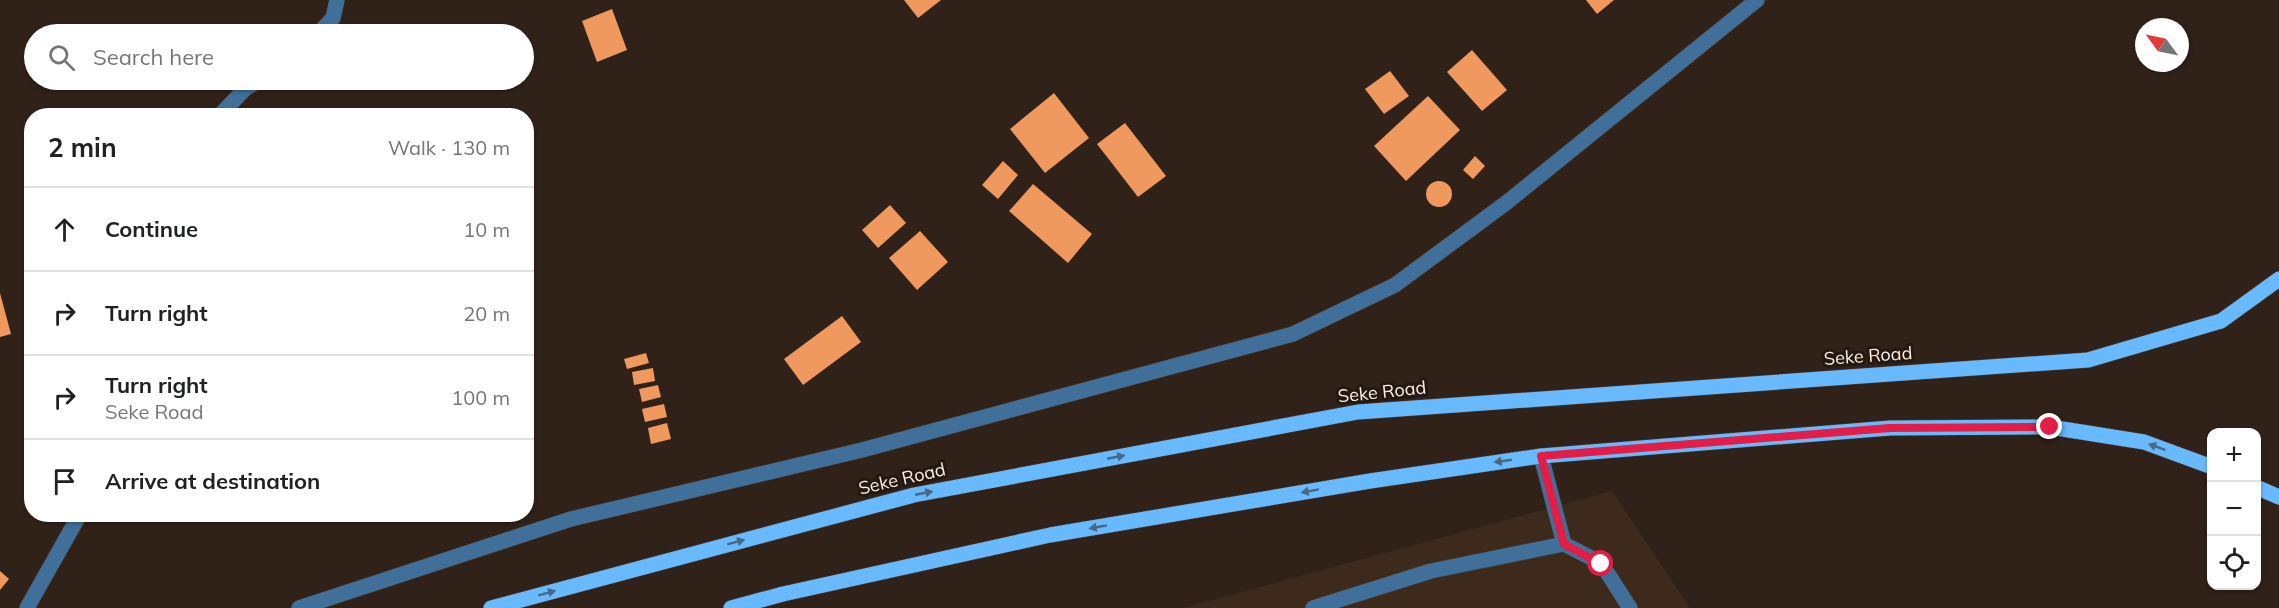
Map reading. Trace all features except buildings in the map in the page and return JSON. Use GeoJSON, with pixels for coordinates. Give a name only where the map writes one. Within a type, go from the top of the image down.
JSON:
{"type":"FeatureCollection","features":[{"type":"Feature","properties":{"kind":"main road","name":"Seke Road"},"geometry":{"type":"LineString","coordinates":[[491,608],[914,495],[1358,412],[2088,360],[2221,321],[2279,279]]}},
{"type":"Feature","properties":{"kind":"main road"},"geometry":{"type":"LineString","coordinates":[[731,608],[1050,535],[1370,481],[1541,456],[1890,428],[2050,427],[2144,442],[2207,466]]}},
{"type":"Feature","properties":{"kind":"main road"},"geometry":{"type":"LineString","coordinates":[[2261,489],[2279,497]]}},
{"type":"Feature","properties":{"kind":"street"},"geometry":{"type":"LineString","coordinates":[[327,24],[333,18],[337,0]]}},
{"type":"Feature","properties":{"kind":"street"},"geometry":{"type":"LineString","coordinates":[[299,608],[572,519],[862,450],[1293,334],[1395,285],[1506,203],[1757,0]]}},
{"type":"Feature","properties":{"kind":"street"},"geometry":{"type":"LineString","coordinates":[[227,108],[244,90]]}},
{"type":"Feature","properties":{"kind":"street"},"geometry":{"type":"LineString","coordinates":[[1541,456],[1564,544]]}},
{"type":"Feature","properties":{"kind":"street"},"geometry":{"type":"LineString","coordinates":[[27,608],[75,522]]}},
{"type":"Feature","properties":{"kind":"street"},"geometry":{"type":"LineString","coordinates":[[1313,608],[1431,571],[1564,544],[1601,564],[1630,608]]}},
{"type":"Feature","properties":{"kind":"shaded area"},"geometry":{"type":"Polygon","coordinates":[[[1612,491],[1690,608],[1183,608],[1612,491]]]}},
{"type":"Feature","properties":{"kind":"route"},"geometry":{"type":"LineString","coordinates":[[1601,564],[1564,544],[1541,456],[1890,428],[2050,427]]}}]}
